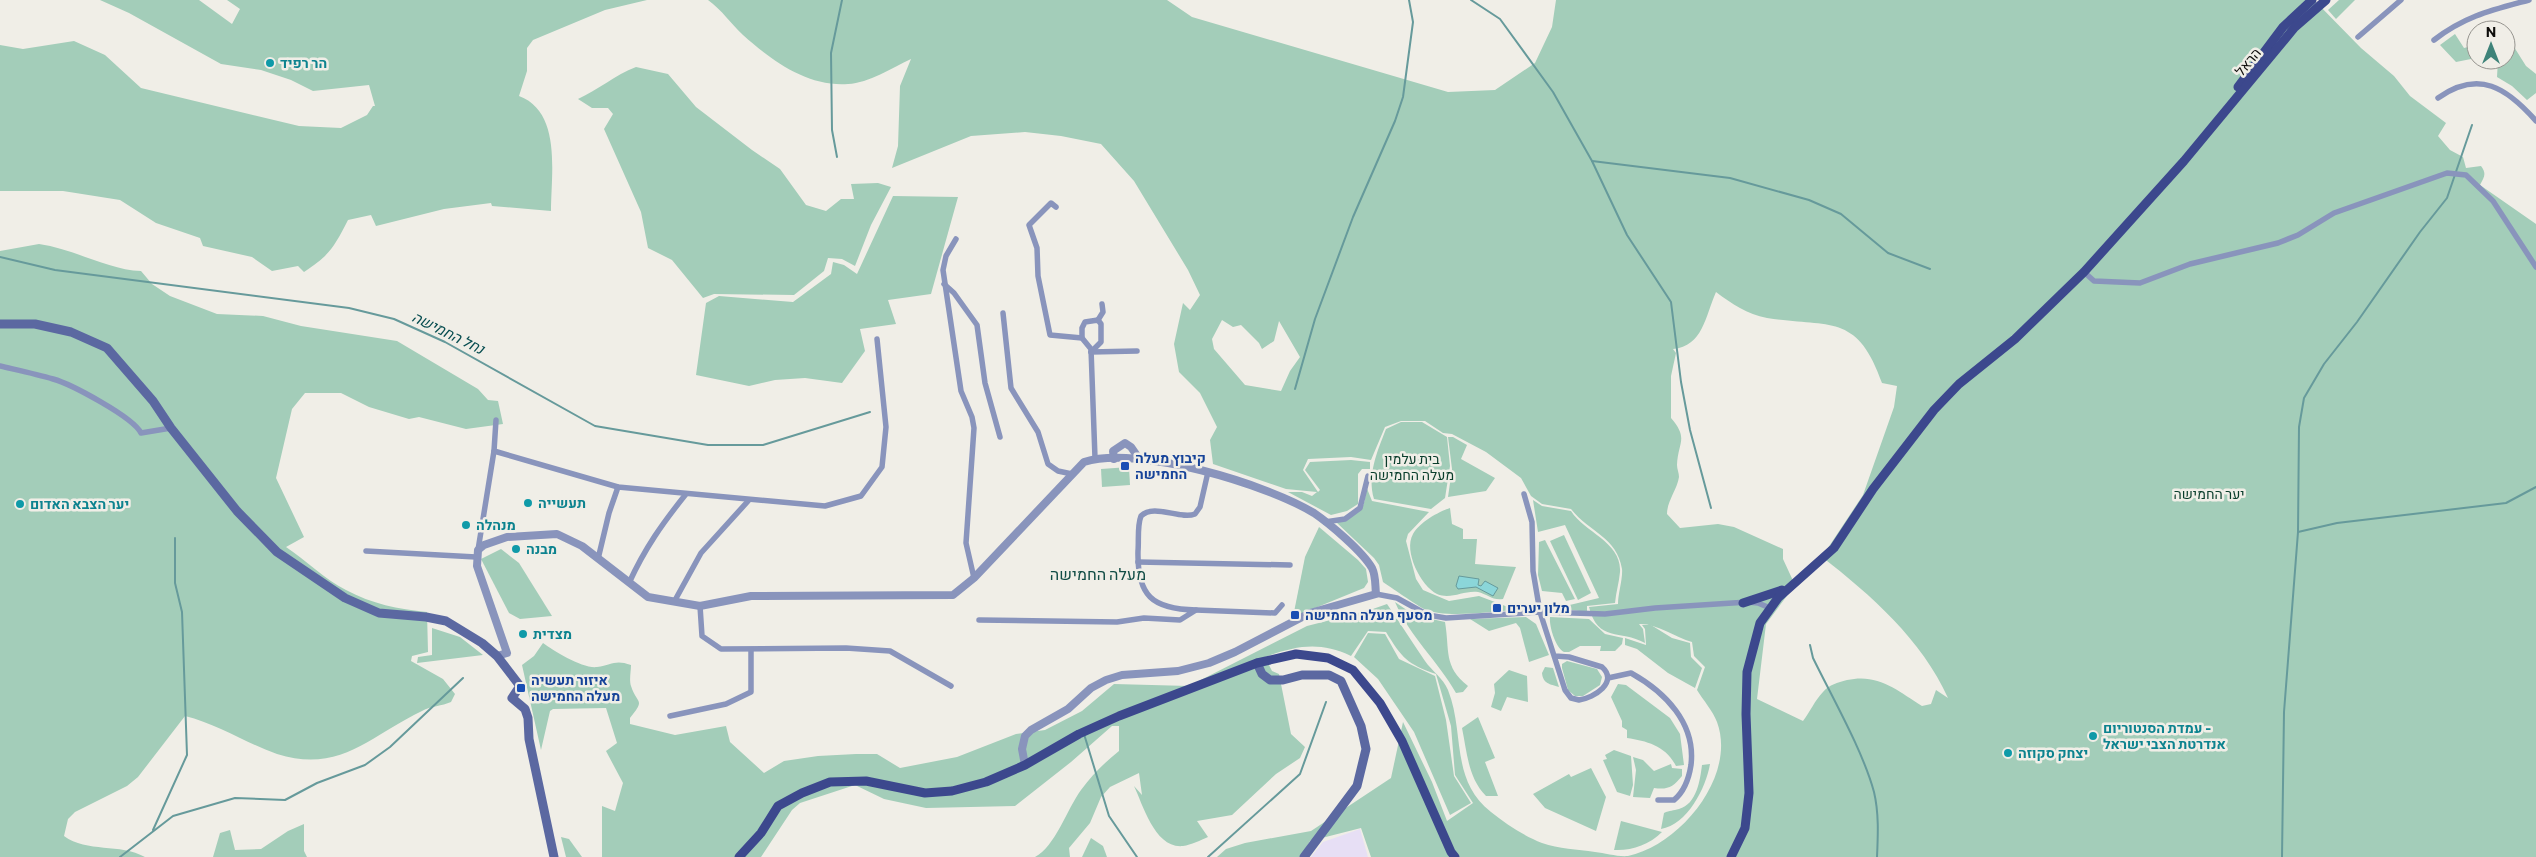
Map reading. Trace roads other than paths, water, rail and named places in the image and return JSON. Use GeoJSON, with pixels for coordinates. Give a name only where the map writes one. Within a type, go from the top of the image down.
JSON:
{"type":"FeatureCollection","features":[{"type":"Feature","properties":{"kind":"main road","name":"הראל"},"geometry":{"type":"LineString","coordinates":[[2196,146],[2276,36],[2312,0]]}},
{"type":"Feature","properties":{"kind":"main road","name":"הראל"},"geometry":{"type":"LineString","coordinates":[[1731,857],[1745,828],[1749,793],[1746,714],[1747,672],[1760,623],[1770,608],[1790,587],[1834,548],[1873,489],[1934,410],[1959,384],[2015,339],[2084,272],[2184,161],[2295,27],[2326,0]]}},
{"type":"Feature","properties":{"kind":"main road"},"geometry":{"type":"LineString","coordinates":[[0,324],[35,324],[71,332],[107,348],[153,401],[171,428],[237,510],[277,552],[345,598],[378,613],[446,621],[482,643],[497,656],[520,686],[512,698],[525,709],[528,718],[529,739],[554,857]]}},
{"type":"Feature","properties":{"kind":"main road"},"geometry":{"type":"LineString","coordinates":[[1743,603],[1790,587]]}},
{"type":"Feature","properties":{"kind":"main road"},"geometry":{"type":"LineString","coordinates":[[739,857],[761,832],[778,806],[802,793],[830,782],[866,781],[925,793],[952,791],[986,782],[1025,765],[1097,726],[1257,663],[1296,654],[1328,658],[1353,670],[1380,704],[1402,741],[1451,852],[1455,857]]}},
{"type":"Feature","properties":{"kind":"main road"},"geometry":{"type":"LineString","coordinates":[[1257,663],[1262,674],[1270,680],[1283,680],[1313,674],[1329,674],[1341,681],[1361,726],[1366,749],[1357,786],[1304,857]]}},
{"type":"Feature","properties":{"kind":"street"},"geometry":{"type":"LineString","coordinates":[[2358,37],[2401,0]]}},
{"type":"Feature","properties":{"kind":"street"},"geometry":{"type":"LineString","coordinates":[[2434,40],[2452,27],[2473,16],[2529,0]]}},
{"type":"Feature","properties":{"kind":"street"},"geometry":{"type":"LineString","coordinates":[[2438,98],[2456,87],[2469,84],[2480,83],[2498,87],[2510,95],[2536,121]]}},
{"type":"Feature","properties":{"kind":"street"},"geometry":{"type":"LineString","coordinates":[[2084,272],[2094,281],[2140,283],[2190,264],[2278,243],[2298,235],[2334,213],[2447,173],[2466,175],[2493,201],[2536,267]]}},
{"type":"Feature","properties":{"kind":"street"},"geometry":{"type":"LineString","coordinates":[[1056,207],[1051,203],[1029,225],[1037,248],[1040,286],[1050,335],[1082,338]]}},
{"type":"Feature","properties":{"kind":"street"},"geometry":{"type":"LineString","coordinates":[[956,239],[943,263],[944,284],[961,390],[972,417],[974,428],[966,543],[974,578]]}},
{"type":"Feature","properties":{"kind":"street"},"geometry":{"type":"LineString","coordinates":[[944,284],[954,293],[977,325],[985,383],[1000,437]]}},
{"type":"Feature","properties":{"kind":"street"},"geometry":{"type":"LineString","coordinates":[[1095,458],[1091,349],[1082,338],[1082,328],[1085,322],[1098,320],[1103,312],[1102,304]]}},
{"type":"Feature","properties":{"kind":"street"},"geometry":{"type":"LineString","coordinates":[[1003,313],[1012,388],[1038,432],[1048,464],[1058,471],[1072,474]]}},
{"type":"Feature","properties":{"kind":"street"},"geometry":{"type":"LineString","coordinates":[[1091,352],[1102,342],[1102,324],[1098,320]]}},
{"type":"Feature","properties":{"kind":"street"},"geometry":{"type":"LineString","coordinates":[[494,451],[618,486],[825,506],[861,496],[882,467],[886,427],[877,339]]}},
{"type":"Feature","properties":{"kind":"street"},"geometry":{"type":"LineString","coordinates":[[1091,352],[1137,351]]}},
{"type":"Feature","properties":{"kind":"street"},"geometry":{"type":"LineString","coordinates":[[0,366],[54,379],[74,388],[129,420],[141,433],[171,428]]}},
{"type":"Feature","properties":{"kind":"street"},"geometry":{"type":"LineString","coordinates":[[496,420],[494,451],[477,553],[507,653],[497,656]]}},
{"type":"Feature","properties":{"kind":"street"},"geometry":{"type":"LineString","coordinates":[[1114,459],[1113,451],[1124,443],[1131,447],[1140,460]]}},
{"type":"Feature","properties":{"kind":"street"},"geometry":{"type":"LineString","coordinates":[[477,553],[484,545],[507,538],[557,534],[582,546],[648,598],[700,606],[751,596],[953,595],[974,578],[1084,462],[1095,458],[1140,460],[1208,472],[1289,500],[1326,522],[1369,564],[1375,577],[1376,594]]}},
{"type":"Feature","properties":{"kind":"street"},"geometry":{"type":"LineString","coordinates":[[1208,472],[1200,507],[1195,514],[1185,515],[1149,511],[1141,516],[1138,562],[1143,591],[1160,606],[1196,610],[1275,613],[1282,605]]}},
{"type":"Feature","properties":{"kind":"street"},"geometry":{"type":"LineString","coordinates":[[1326,522],[1344,519],[1360,508],[1368,476]]}},
{"type":"Feature","properties":{"kind":"street"},"geometry":{"type":"LineString","coordinates":[[598,559],[609,513],[618,486]]}},
{"type":"Feature","properties":{"kind":"street"},"geometry":{"type":"LineString","coordinates":[[629,583],[645,550],[659,528],[686,494]]}},
{"type":"Feature","properties":{"kind":"street"},"geometry":{"type":"LineString","coordinates":[[1524,494],[1532,522],[1533,571],[1540,612],[1565,690],[1571,698],[1585,700],[1598,693],[1608,678],[1631,673],[1670,702],[1683,720],[1692,750],[1687,782],[1674,800],[1658,800]]}},
{"type":"Feature","properties":{"kind":"street"},"geometry":{"type":"LineString","coordinates":[[674,602],[701,553],[749,500]]}},
{"type":"Feature","properties":{"kind":"street"},"geometry":{"type":"LineString","coordinates":[[366,550],[477,553]]}},
{"type":"Feature","properties":{"kind":"street"},"geometry":{"type":"LineString","coordinates":[[1138,562],[1290,565]]}},
{"type":"Feature","properties":{"kind":"street"},"geometry":{"type":"LineString","coordinates":[[1025,765],[1022,749],[1025,736],[1032,730],[1058,717],[1091,688],[1106,680],[1122,674],[1178,670],[1209,663],[1235,652],[1303,616],[1352,599],[1376,594],[1397,598],[1421,612],[1437,617],[1540,612],[1596,615],[1655,608],[1743,603],[1758,603],[1770,608]]}},
{"type":"Feature","properties":{"kind":"street"},"geometry":{"type":"LineString","coordinates":[[700,606],[702,636],[721,649],[846,648],[890,651],[951,686]]}},
{"type":"Feature","properties":{"kind":"street"},"geometry":{"type":"LineString","coordinates":[[979,620],[1117,622],[1144,618],[1180,620],[1196,610]]}},
{"type":"Feature","properties":{"kind":"street"},"geometry":{"type":"LineString","coordinates":[[670,716],[726,704],[751,692],[751,650]]}},
{"type":"Feature","properties":{"kind":"street"},"geometry":{"type":"LineString","coordinates":[[1555,656],[1569,657],[1602,667],[1606,670],[1608,678]]}},
{"type":"Feature","properties":{"kind":"water"},"geometry":{"type":"Polygon","coordinates":[[[1459,576],[1479,579],[1478,585],[1481,586],[1485,581],[1498,588],[1493,596],[1476,587],[1458,589],[1456,586],[1459,576]]]}},
{"type":"Feature","properties":{"kind":"waterway"},"geometry":{"type":"LineString","coordinates":[[837,157],[832,130],[831,53],[842,0]]}},
{"type":"Feature","properties":{"kind":"waterway"},"geometry":{"type":"LineString","coordinates":[[1295,389],[1315,319],[1353,217],[1395,121],[1403,97],[1413,22],[1409,0]]}},
{"type":"Feature","properties":{"kind":"waterway"},"geometry":{"type":"LineString","coordinates":[[1471,0],[1500,19],[1553,92],[1592,161],[1627,235],[1671,302],[1681,382],[1690,430],[1711,508]]}},
{"type":"Feature","properties":{"kind":"waterway"},"geometry":{"type":"LineString","coordinates":[[2282,857],[2284,712],[2298,532],[2299,427],[2304,398],[2324,364],[2357,322],[2420,232],[2447,198],[2472,125]]}},
{"type":"Feature","properties":{"kind":"waterway"},"geometry":{"type":"LineString","coordinates":[[1592,161],[1730,178],[1809,200],[1841,214],[1888,253],[1930,269]]}},
{"type":"Feature","properties":{"kind":"waterway","name":"נחל החמישה"},"geometry":{"type":"LineString","coordinates":[[0,257],[55,270],[349,308],[394,319],[445,342],[595,426],[708,445],[763,445],[870,412]]}},
{"type":"Feature","properties":{"kind":"waterway"},"geometry":{"type":"LineString","coordinates":[[2298,532],[2337,523],[2506,503],[2536,487]]}},
{"type":"Feature","properties":{"kind":"waterway"},"geometry":{"type":"LineString","coordinates":[[153,830],[187,755],[182,612],[175,583],[175,538]]}},
{"type":"Feature","properties":{"kind":"waterway"},"geometry":{"type":"LineString","coordinates":[[1810,645],[1813,658],[1855,742],[1869,776],[1877,808],[1877,857]]}},
{"type":"Feature","properties":{"kind":"waterway"},"geometry":{"type":"LineString","coordinates":[[120,857],[173,816],[235,798],[285,800],[317,783],[365,765],[390,747],[463,678]]}},
{"type":"Feature","properties":{"kind":"waterway"},"geometry":{"type":"LineString","coordinates":[[1208,857],[1300,774],[1326,702]]}},
{"type":"Feature","properties":{"kind":"waterway"},"geometry":{"type":"LineString","coordinates":[[1084,734],[1109,816],[1137,857]]}},
{"type":"Feature","properties":{"kind":"place","name":"הר רפיד"},"geometry":{"type":"Point","coordinates":[270,63]}},
{"type":"Feature","properties":{"kind":"place","name":"קיבוץ מעלה החמישה"},"geometry":{"type":"Point","coordinates":[1125,466]}},
{"type":"Feature","properties":{"kind":"place","name":"תעשייה"},"geometry":{"type":"Point","coordinates":[528,503]}},
{"type":"Feature","properties":{"kind":"place","name":"יער הצבא האדום"},"geometry":{"type":"Point","coordinates":[20,504]}},
{"type":"Feature","properties":{"kind":"place","name":"מנהלה"},"geometry":{"type":"Point","coordinates":[466,525]}},
{"type":"Feature","properties":{"kind":"place","name":"מבנה"},"geometry":{"type":"Point","coordinates":[516,549]}},
{"type":"Feature","properties":{"kind":"place","name":"מלון יערים"},"geometry":{"type":"Point","coordinates":[1497,608]}},
{"type":"Feature","properties":{"kind":"place","name":"מסעף מעלה החמישה"},"geometry":{"type":"Point","coordinates":[1295,615]}},
{"type":"Feature","properties":{"kind":"place","name":"מצדית"},"geometry":{"type":"Point","coordinates":[523,634]}},
{"type":"Feature","properties":{"kind":"place","name":"איזור תעשיה מעלה החמישה"},"geometry":{"type":"Point","coordinates":[521,688]}},
{"type":"Feature","properties":{"kind":"place","name":"עמדת הסנטוריום - אנדרטת הצבי ישראל"},"geometry":{"type":"Point","coordinates":[2093,736]}},
{"type":"Feature","properties":{"kind":"place","name":"יצחק סקוזה"},"geometry":{"type":"Point","coordinates":[2008,753]}},
{"type":"Feature","properties":{"kind":"district","name":"מעלה החמישה"},"geometry":{"type":"Point","coordinates":[1098,574]}},
{"type":"Feature","properties":{"kind":"park label","name":"בית עלמין מעלה החמישה"},"geometry":{"type":"Point","coordinates":[1412,468]}},
{"type":"Feature","properties":{"kind":"park label","name":"יער החמישה"},"geometry":{"type":"Point","coordinates":[2209,494]}}]}
